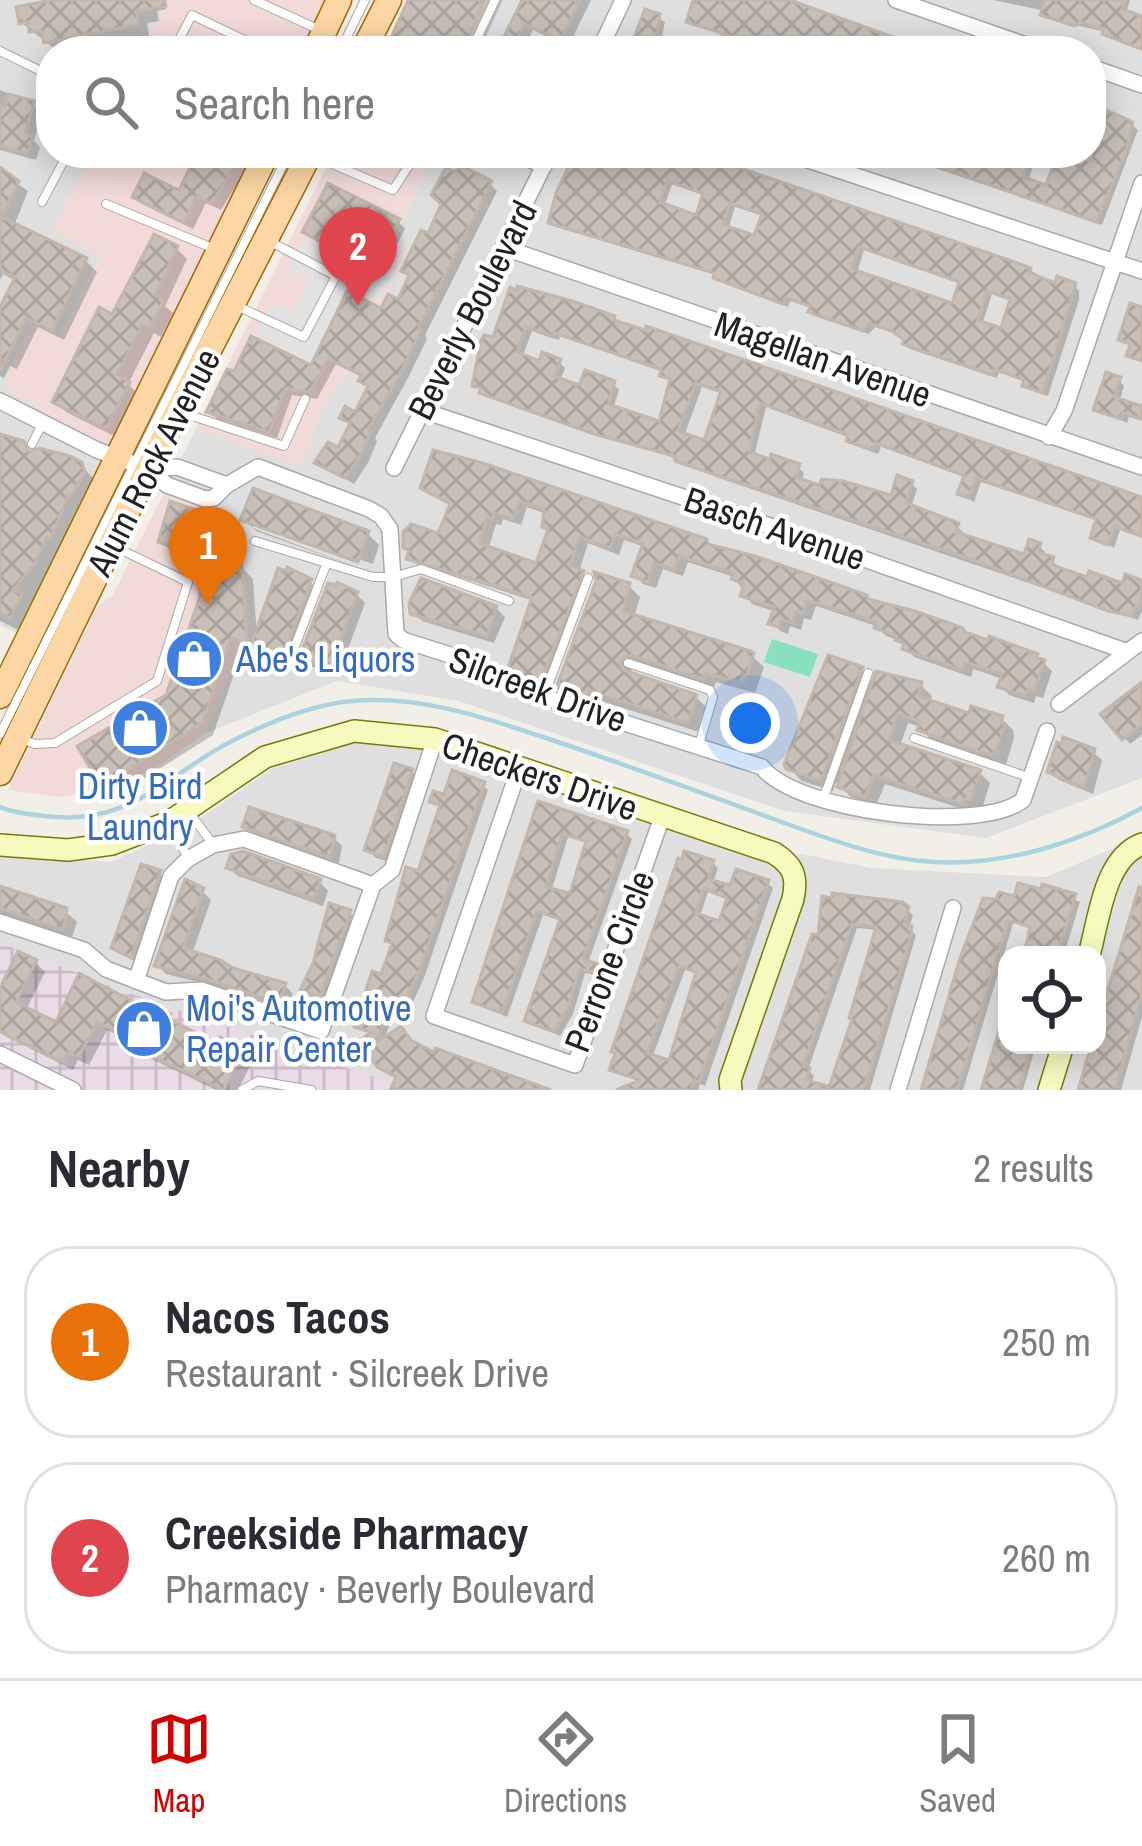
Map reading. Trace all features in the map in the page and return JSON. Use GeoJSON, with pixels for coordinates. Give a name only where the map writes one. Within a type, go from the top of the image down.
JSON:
{"type":"FeatureCollection","features":[{"type":"Feature","properties":{"kind":"main road"},"geometry":{"type":"LineString","coordinates":[[329,36],[339,0]]}},
{"type":"Feature","properties":{"kind":"main road"},"geometry":{"type":"LineString","coordinates":[[371,36],[389,0]]}},
{"type":"Feature","properties":{"kind":"main road","name":"Alum Rock Avenue"},"geometry":{"type":"LineString","coordinates":[[0,773],[9,736],[110,544],[133,463],[219,250],[259,168]]}},
{"type":"Feature","properties":{"kind":"main road","name":"Alum Rock Avenue"},"geometry":{"type":"LineString","coordinates":[[0,696],[133,463],[178,412],[303,168]]}},
{"type":"Feature","properties":{"kind":"street"},"geometry":{"type":"LineString","coordinates":[[606,36],[623,0]]}},
{"type":"Feature","properties":{"kind":"street"},"geometry":{"type":"LineString","coordinates":[[896,0],[1000,36]]}},
{"type":"Feature","properties":{"kind":"street"},"geometry":{"type":"LineString","coordinates":[[1106,73],[1142,85]]}},
{"type":"Feature","properties":{"kind":"street","name":"Beverly Boulevard"},"geometry":{"type":"LineString","coordinates":[[394,468],[543,168]]}},
{"type":"Feature","properties":{"kind":"street"},"geometry":{"type":"LineString","coordinates":[[832,168],[1142,271]]}},
{"type":"Feature","properties":{"kind":"street"},"geometry":{"type":"LineString","coordinates":[[1049,437],[1064,411],[1142,183]]}},
{"type":"Feature","properties":{"kind":"street","name":"Magellan Avenue"},"geometry":{"type":"LineString","coordinates":[[505,248],[1142,466]]}},
{"type":"Feature","properties":{"kind":"street","name":"Silcreek Drive"},"geometry":{"type":"LineString","coordinates":[[0,401],[133,463],[177,467],[227,484],[258,466],[381,515],[390,529],[396,634],[478,664],[498,681],[762,767],[771,779],[824,797],[918,818],[959,818],[1014,807],[1023,800],[1033,778]]}},
{"type":"Feature","properties":{"kind":"street","name":"Basch Avenue"},"geometry":{"type":"LineString","coordinates":[[421,410],[798,535],[1128,652]]}},
{"type":"Feature","properties":{"kind":"street"},"geometry":{"type":"LineString","coordinates":[[1059,704],[1142,641]]}},
{"type":"Feature","properties":{"kind":"street","name":"Checkers Drive"},"geometry":{"type":"LineString","coordinates":[[0,844],[68,850],[112,844],[178,817],[265,757],[354,731],[435,739],[774,853],[794,871],[793,898],[730,1090]]}},
{"type":"Feature","properties":{"kind":"street"},"geometry":{"type":"LineString","coordinates":[[1033,778],[1046,731]]}},
{"type":"Feature","properties":{"kind":"street"},"geometry":{"type":"LineString","coordinates":[[0,922],[84,950],[106,969],[166,992],[202,991],[321,1031],[373,885],[392,870],[435,739]]}},
{"type":"Feature","properties":{"kind":"street","name":"Perrone Circle"},"geometry":{"type":"LineString","coordinates":[[519,769],[434,1016],[575,1065],[662,817]]}},
{"type":"Feature","properties":{"kind":"street"},"geometry":{"type":"LineString","coordinates":[[136,981],[171,876],[213,845],[244,838],[373,885]]}},
{"type":"Feature","properties":{"kind":"street"},"geometry":{"type":"LineString","coordinates":[[1092,946],[1113,871],[1124,854],[1142,844]]}},
{"type":"Feature","properties":{"kind":"street"},"geometry":{"type":"LineString","coordinates":[[898,1090],[953,908]]}},
{"type":"Feature","properties":{"kind":"street"},"geometry":{"type":"LineString","coordinates":[[0,1054],[73,1090]]}},
{"type":"Feature","properties":{"kind":"street"},"geometry":{"type":"LineString","coordinates":[[1049,1090],[1060,1054]]}},
{"type":"Feature","properties":{"kind":"lane"},"geometry":{"type":"LineString","coordinates":[[254,0],[312,36]]}},
{"type":"Feature","properties":{"kind":"lane"},"geometry":{"type":"LineString","coordinates":[[334,36],[365,0]]}},
{"type":"Feature","properties":{"kind":"lane"},"geometry":{"type":"LineString","coordinates":[[478,36],[495,0]]}},
{"type":"Feature","properties":{"kind":"lane"},"geometry":{"type":"LineString","coordinates":[[181,36],[192,15],[236,36]]}},
{"type":"Feature","properties":{"kind":"lane"},"geometry":{"type":"LineString","coordinates":[[0,51],[36,69]]}},
{"type":"Feature","properties":{"kind":"lane"},"geometry":{"type":"LineString","coordinates":[[43,202],[60,168]]}},
{"type":"Feature","properties":{"kind":"lane","name":"Alum Rock Avenue"},"geometry":{"type":"LineString","coordinates":[[9,736],[133,463],[281,168]]}},
{"type":"Feature","properties":{"kind":"lane"},"geometry":{"type":"LineString","coordinates":[[342,168],[393,190],[407,168]]}},
{"type":"Feature","properties":{"kind":"lane"},"geometry":{"type":"LineString","coordinates":[[106,204],[219,250]]}},
{"type":"Feature","properties":{"kind":"lane"},"geometry":{"type":"LineString","coordinates":[[233,304],[304,337],[336,276],[266,239]]}},
{"type":"Feature","properties":{"kind":"lane"},"geometry":{"type":"LineString","coordinates":[[178,412],[284,446],[304,399]]}},
{"type":"Feature","properties":{"kind":"lane"},"geometry":{"type":"LineString","coordinates":[[32,444],[43,423]]}},
{"type":"Feature","properties":{"kind":"lane"},"geometry":{"type":"LineString","coordinates":[[255,541],[374,578],[422,569],[509,601]]}},
{"type":"Feature","properties":{"kind":"lane"},"geometry":{"type":"LineString","coordinates":[[9,736],[35,744],[55,743],[157,681],[188,582],[110,544]]}},
{"type":"Feature","properties":{"kind":"lane"},"geometry":{"type":"LineString","coordinates":[[289,662],[326,565]]}},
{"type":"Feature","properties":{"kind":"lane"},"geometry":{"type":"LineString","coordinates":[[544,697],[588,578]]}},
{"type":"Feature","properties":{"kind":"lane"},"geometry":{"type":"LineString","coordinates":[[628,663],[710,691],[713,697],[699,745]]}},
{"type":"Feature","properties":{"kind":"lane"},"geometry":{"type":"LineString","coordinates":[[824,797],[868,673]]}},
{"type":"Feature","properties":{"kind":"lane"},"geometry":{"type":"LineString","coordinates":[[914,738],[1033,778]]}},
{"type":"Feature","properties":{"kind":"lane"},"geometry":{"type":"LineString","coordinates":[[178,817],[213,845]]}},
{"type":"Feature","properties":{"kind":"lane"},"geometry":{"type":"LineString","coordinates":[[178,817],[188,859]]}},
{"type":"Feature","properties":{"kind":"lane"},"geometry":{"type":"LineString","coordinates":[[242,1090],[258,1081],[311,1090]]}},
{"type":"Feature","properties":{"kind":"shaded area"},"geometry":{"type":"Polygon","coordinates":[[[0,0],[167,0],[149,36],[36,36],[36,168],[85,168],[53,232],[101,255],[59,340],[111,460],[23,636],[0,625],[0,0]]]}},
{"type":"Feature","properties":{"kind":"shaded area"},"geometry":{"type":"Polygon","coordinates":[[[167,0],[344,0],[326,36],[149,36],[167,0]]]}},
{"type":"Feature","properties":{"kind":"shaded area"},"geometry":{"type":"Polygon","coordinates":[[[503,0],[1142,0],[1142,778],[986,838],[784,811],[459,701],[337,681],[204,734],[249,622],[235,517],[163,495],[196,429],[300,465],[325,403],[348,374],[406,253],[392,243],[428,168],[1106,168],[1106,36],[485,36],[503,0]]]}},
{"type":"Feature","properties":{"kind":"shaded area"},"geometry":{"type":"Polygon","coordinates":[[[85,168],[258,168],[111,460],[3,385],[31,326],[60,339],[101,256],[53,232],[85,168]]]}},
{"type":"Feature","properties":{"kind":"shaded area"},"geometry":{"type":"Polygon","coordinates":[[[326,168],[428,168],[392,242],[406,252],[348,374],[325,403],[300,466],[196,429],[326,168]]]}},
{"type":"Feature","properties":{"kind":"shaded area"},"geometry":{"type":"Polygon","coordinates":[[[304,239],[368,273],[382,249],[401,259],[379,302],[348,288],[313,364],[256,336],[271,304],[293,313],[310,279],[289,270],[304,239]]]}},
{"type":"Feature","properties":{"kind":"shaded area"},"geometry":{"type":"Polygon","coordinates":[[[163,495],[235,517],[244,567],[249,622],[204,734],[154,769],[105,791],[57,797],[8,790],[97,607],[113,595],[163,495]]]}},
{"type":"Feature","properties":{"kind":"shaded area"},"geometry":{"type":"Polygon","coordinates":[[[362,741],[446,752],[775,865],[801,854],[871,868],[1046,877],[1142,836],[1142,1090],[388,1090],[390,1083],[0,943],[0,854],[111,862],[187,827],[272,769],[362,741]]]}},
{"type":"Feature","properties":{"kind":"shaded area"},"geometry":{"type":"Polygon","coordinates":[[[0,943],[391,1083],[388,1090],[0,1090],[0,943]]]}},
{"type":"Feature","properties":{"kind":"green space"},"geometry":{"type":"Polygon","coordinates":[[[772,639],[818,654],[810,677],[764,662],[772,639]]]}},
{"type":"Feature","properties":{"kind":"building"},"geometry":{"type":"Polygon","coordinates":[[[51,0],[165,0],[166,6],[136,11],[139,24],[79,36],[29,32],[28,22],[19,24],[16,7],[51,0]]]}},
{"type":"Feature","properties":{"kind":"building"},"geometry":{"type":"Polygon","coordinates":[[[408,0],[484,0],[469,36],[392,36],[408,0]]]}},
{"type":"Feature","properties":{"kind":"building"},"geometry":{"type":"Polygon","coordinates":[[[522,0],[580,0],[562,36],[549,36],[525,24],[519,36],[504,36],[522,0]]]}},
{"type":"Feature","properties":{"kind":"building"},"geometry":{"type":"Polygon","coordinates":[[[693,0],[790,0],[890,36],[731,36],[686,22],[693,0]]]}},
{"type":"Feature","properties":{"kind":"building"},"geometry":{"type":"Polygon","coordinates":[[[1045,0],[1125,0],[1122,9],[1142,16],[1142,49],[1102,34],[1104,29],[1040,15],[1045,0]]]}},
{"type":"Feature","properties":{"kind":"building"},"geometry":{"type":"Polygon","coordinates":[[[645,9],[660,14],[656,36],[635,36],[645,9]]]}},
{"type":"Feature","properties":{"kind":"building"},"geometry":{"type":"Polygon","coordinates":[[[8,94],[35,101],[25,133],[33,136],[28,154],[0,146],[0,106],[5,107],[8,94]]]}},
{"type":"Feature","properties":{"kind":"building"},"geometry":{"type":"Polygon","coordinates":[[[1106,110],[1133,122],[1125,154],[1096,222],[943,168],[1026,168],[1023,177],[1046,185],[1052,168],[1106,168],[1106,110]]]}},
{"type":"Feature","properties":{"kind":"building"},"geometry":{"type":"Polygon","coordinates":[[[0,167],[19,181],[2,217],[87,258],[52,331],[26,318],[0,371],[0,307],[15,277],[0,270],[0,167]]]}},
{"type":"Feature","properties":{"kind":"building"},"geometry":{"type":"Polygon","coordinates":[[[190,168],[233,168],[211,204],[197,196],[184,223],[132,197],[144,173],[179,190],[190,168]]]}},
{"type":"Feature","properties":{"kind":"building"},"geometry":{"type":"Polygon","coordinates":[[[445,168],[455,172],[467,168],[492,181],[402,370],[368,430],[362,453],[345,478],[314,463],[328,442],[338,447],[350,423],[339,418],[345,406],[355,412],[368,386],[358,381],[361,375],[328,359],[310,392],[285,389],[269,432],[206,412],[227,369],[234,371],[251,336],[311,365],[347,291],[381,308],[388,294],[398,299],[409,275],[401,271],[421,230],[428,233],[441,204],[431,195],[445,168]]]}},
{"type":"Feature","properties":{"kind":"building"},"geometry":{"type":"Polygon","coordinates":[[[568,168],[741,168],[1015,262],[1055,283],[1057,276],[1076,283],[1043,393],[994,369],[992,375],[902,344],[904,340],[892,331],[869,323],[863,331],[808,312],[810,306],[785,298],[783,304],[713,278],[714,273],[548,223],[568,168]],[[667,181],[660,202],[696,215],[703,193],[667,181]],[[730,203],[723,225],[754,235],[762,214],[730,203]],[[859,247],[852,269],[952,303],[959,282],[859,247]],[[987,291],[978,320],[1001,328],[1010,299],[987,291]]]}},
{"type":"Feature","properties":{"kind":"building"},"geometry":{"type":"Polygon","coordinates":[[[328,183],[400,219],[391,238],[381,233],[365,265],[302,232],[328,183]]]}},
{"type":"Feature","properties":{"kind":"building"},"geometry":{"type":"Polygon","coordinates":[[[154,234],[178,246],[155,295],[164,300],[150,328],[142,325],[117,375],[130,382],[106,429],[52,402],[99,307],[112,314],[154,234]]]}},
{"type":"Feature","properties":{"kind":"building"},"geometry":{"type":"Polygon","coordinates":[[[517,286],[576,302],[615,316],[614,320],[645,330],[646,326],[1142,497],[1142,536],[1114,526],[1108,545],[1090,538],[1096,519],[976,478],[968,498],[957,494],[964,475],[875,443],[873,450],[846,441],[848,435],[760,403],[749,452],[800,464],[796,477],[819,485],[822,479],[843,481],[891,495],[897,475],[913,481],[906,503],[959,523],[956,532],[1024,554],[1029,539],[1041,543],[1038,552],[1054,557],[1052,565],[1122,583],[1125,574],[1142,580],[1140,605],[1132,616],[1108,611],[965,557],[675,461],[674,456],[594,434],[479,393],[481,388],[472,386],[481,340],[484,335],[493,337],[510,287],[516,290],[517,286]],[[526,327],[517,352],[539,361],[542,352],[561,359],[554,376],[579,385],[585,370],[615,381],[608,404],[659,421],[670,379],[659,376],[661,369],[526,327]],[[696,383],[678,431],[704,440],[721,391],[696,383]]]}},
{"type":"Feature","properties":{"kind":"building"},"geometry":{"type":"Polygon","coordinates":[[[1130,303],[1142,307],[1142,361],[1126,356],[1130,344],[1118,340],[1130,303]]]}},
{"type":"Feature","properties":{"kind":"building"},"geometry":{"type":"Polygon","coordinates":[[[1106,372],[1121,377],[1114,397],[1142,406],[1142,419],[1123,413],[1121,419],[1093,410],[1106,372]]]}},
{"type":"Feature","properties":{"kind":"building"},"geometry":{"type":"Polygon","coordinates":[[[0,434],[24,441],[29,452],[39,448],[70,456],[82,462],[85,472],[68,495],[51,539],[47,537],[34,564],[13,590],[22,594],[10,618],[0,614],[0,434]]]}},
{"type":"Feature","properties":{"kind":"building"},"geometry":{"type":"Polygon","coordinates":[[[433,450],[483,463],[868,599],[915,611],[988,640],[989,636],[1045,660],[1034,691],[1028,689],[1025,696],[997,687],[1002,674],[965,662],[962,670],[902,649],[904,643],[895,640],[897,636],[874,628],[876,622],[807,600],[803,614],[796,612],[792,623],[768,624],[774,607],[740,596],[744,584],[731,579],[734,573],[679,556],[675,570],[654,563],[648,582],[631,576],[643,543],[615,534],[610,548],[579,537],[570,566],[584,571],[540,683],[507,671],[532,597],[406,559],[409,550],[403,548],[403,532],[411,524],[438,533],[450,504],[420,488],[433,450]],[[519,501],[513,519],[494,513],[492,519],[487,517],[479,543],[536,563],[548,529],[542,527],[544,509],[519,501]]]}},
{"type":"Feature","properties":{"kind":"building"},"geometry":{"type":"Polygon","coordinates":[[[253,488],[369,531],[358,562],[240,520],[253,488]]]}},
{"type":"Feature","properties":{"kind":"building"},"geometry":{"type":"Polygon","coordinates":[[[170,501],[226,520],[212,560],[158,542],[170,501]]]}},
{"type":"Feature","properties":{"kind":"building"},"geometry":{"type":"Polygon","coordinates":[[[242,564],[247,644],[231,638],[202,723],[107,783],[97,780],[77,746],[166,695],[200,596],[196,572],[242,564]]]}},
{"type":"Feature","properties":{"kind":"building"},"geometry":{"type":"Polygon","coordinates":[[[287,567],[312,579],[284,653],[270,654],[251,645],[278,568],[286,571],[287,567]]]}},
{"type":"Feature","properties":{"kind":"building"},"geometry":{"type":"Polygon","coordinates":[[[594,572],[630,583],[623,611],[754,653],[744,684],[705,673],[703,679],[631,655],[622,658],[624,670],[697,695],[688,723],[590,691],[586,698],[556,688],[596,581],[594,572]]]}},
{"type":"Feature","properties":{"kind":"building"},"geometry":{"type":"Polygon","coordinates":[[[421,578],[497,606],[487,636],[410,614],[409,603],[421,578]]]}},
{"type":"Feature","properties":{"kind":"building"},"geometry":{"type":"Polygon","coordinates":[[[328,583],[358,592],[330,670],[299,658],[328,583]]]}},
{"type":"Feature","properties":{"kind":"building"},"geometry":{"type":"Polygon","coordinates":[[[828,655],[863,667],[821,781],[786,769],[784,764],[828,655]]]}},
{"type":"Feature","properties":{"kind":"building"},"geometry":{"type":"Polygon","coordinates":[[[876,671],[922,682],[918,696],[969,713],[971,706],[1003,716],[1001,723],[1005,724],[995,754],[986,754],[917,730],[920,721],[897,714],[889,740],[981,770],[971,800],[966,798],[963,804],[874,775],[865,797],[837,787],[876,671]]]}},
{"type":"Feature","properties":{"kind":"building"},"geometry":{"type":"Polygon","coordinates":[[[1142,682],[1142,724],[1122,740],[1100,714],[1142,682]]]}},
{"type":"Feature","properties":{"kind":"building"},"geometry":{"type":"Polygon","coordinates":[[[1063,737],[1095,749],[1084,788],[1047,772],[1063,737]]]}},
{"type":"Feature","properties":{"kind":"building"},"geometry":{"type":"Polygon","coordinates":[[[394,763],[413,769],[384,857],[364,850],[394,763]]]}},
{"type":"Feature","properties":{"kind":"building"},"geometry":{"type":"Polygon","coordinates":[[[452,770],[485,782],[419,972],[406,1000],[392,998],[377,1042],[401,1026],[411,1040],[434,1052],[435,1048],[551,1090],[390,1090],[396,1077],[377,1067],[359,1041],[371,1032],[354,1027],[372,971],[381,974],[392,943],[385,941],[406,867],[418,871],[440,805],[429,802],[433,791],[444,794],[452,770]]]}},
{"type":"Feature","properties":{"kind":"building"},"geometry":{"type":"Polygon","coordinates":[[[538,801],[628,831],[583,959],[598,964],[595,972],[579,969],[568,1007],[554,1032],[524,1021],[560,919],[537,911],[502,1013],[472,1002],[538,801]],[[562,834],[546,887],[570,893],[586,841],[562,834]]]}},
{"type":"Feature","properties":{"kind":"building"},"geometry":{"type":"Polygon","coordinates":[[[249,807],[335,835],[330,857],[242,827],[249,807]]]}},
{"type":"Feature","properties":{"kind":"building"},"geometry":{"type":"Polygon","coordinates":[[[243,851],[321,879],[314,899],[226,868],[231,854],[243,851]]]}},
{"type":"Feature","properties":{"kind":"building"},"geometry":{"type":"Polygon","coordinates":[[[684,851],[714,860],[708,879],[730,885],[736,869],[769,880],[699,1082],[694,1080],[691,1090],[616,1090],[640,1080],[609,1070],[615,1053],[611,1052],[678,858],[682,859],[684,851]],[[703,888],[696,913],[719,921],[727,898],[703,888]],[[679,966],[647,1053],[669,1060],[696,972],[679,966]]]}},
{"type":"Feature","properties":{"kind":"building"},"geometry":{"type":"Polygon","coordinates":[[[141,864],[161,870],[131,958],[111,948],[141,864]]]}},
{"type":"Feature","properties":{"kind":"building"},"geometry":{"type":"Polygon","coordinates":[[[185,879],[204,888],[183,948],[286,983],[279,1004],[154,966],[185,879]]]}},
{"type":"Feature","properties":{"kind":"building"},"geometry":{"type":"Polygon","coordinates":[[[1018,883],[1076,894],[1060,946],[1026,946],[1030,927],[1008,920],[957,1090],[921,1090],[983,898],[996,899],[999,892],[1014,896],[1018,883]]]}},
{"type":"Feature","properties":{"kind":"building"},"geometry":{"type":"Polygon","coordinates":[[[0,886],[67,908],[63,930],[0,908],[0,886]]]}},
{"type":"Feature","properties":{"kind":"building"},"geometry":{"type":"Polygon","coordinates":[[[1139,887],[1142,993],[1115,1090],[1078,1090],[1088,1054],[1106,1054],[1106,996],[1139,887]]]}},
{"type":"Feature","properties":{"kind":"building"},"geometry":{"type":"Polygon","coordinates":[[[832,893],[903,902],[909,907],[904,924],[912,926],[910,939],[870,1071],[862,1090],[828,1090],[876,927],[852,924],[803,1066],[810,1068],[806,1080],[828,1086],[827,1090],[758,1090],[812,934],[818,935],[822,896],[832,898],[832,893]]]}},
{"type":"Feature","properties":{"kind":"building"},"geometry":{"type":"Polygon","coordinates":[[[329,903],[351,910],[320,997],[300,990],[313,963],[329,903]]]}},
{"type":"Feature","properties":{"kind":"building"},"geometry":{"type":"Polygon","coordinates":[[[18,951],[37,960],[16,1002],[56,1022],[79,973],[138,1004],[149,1003],[171,1014],[168,1019],[218,1043],[220,1037],[238,1045],[235,1051],[241,1054],[224,1090],[120,1041],[123,1035],[97,1022],[79,1057],[68,1052],[63,1062],[0,1031],[0,988],[18,951]]]}},
{"type":"Feature","properties":{"kind":"building"},"geometry":{"type":"Polygon","coordinates":[[[998,1034],[998,1054],[1027,1054],[1026,1065],[1018,1090],[981,1090],[998,1034]]]}},
{"type":"Feature","properties":{"kind":"waterway"},"geometry":{"type":"LineString","coordinates":[[0,807],[44,816],[101,814],[145,796],[232,741],[275,721],[321,706],[377,700],[451,709],[499,723],[829,839],[913,860],[961,862],[1015,856],[1068,841],[1142,808]]}},
{"type":"Feature","properties":{"kind":"place","name":"Creekside Pharmacy"},"geometry":{"type":"Point","coordinates":[358,306]}},
{"type":"Feature","properties":{"kind":"place","name":"Nacos Tacos"},"geometry":{"type":"Point","coordinates":[208,605]}},
{"type":"Feature","properties":{"kind":"place","name":"Abe's Liquors"},"geometry":{"type":"Point","coordinates":[194,659]}},
{"type":"Feature","properties":{"kind":"place","name":"Dirty Bird Laundry"},"geometry":{"type":"Point","coordinates":[140,728]}},
{"type":"Feature","properties":{"kind":"place","name":"Moi's Automotive Repair Center"},"geometry":{"type":"Point","coordinates":[144,1029]}}]}
